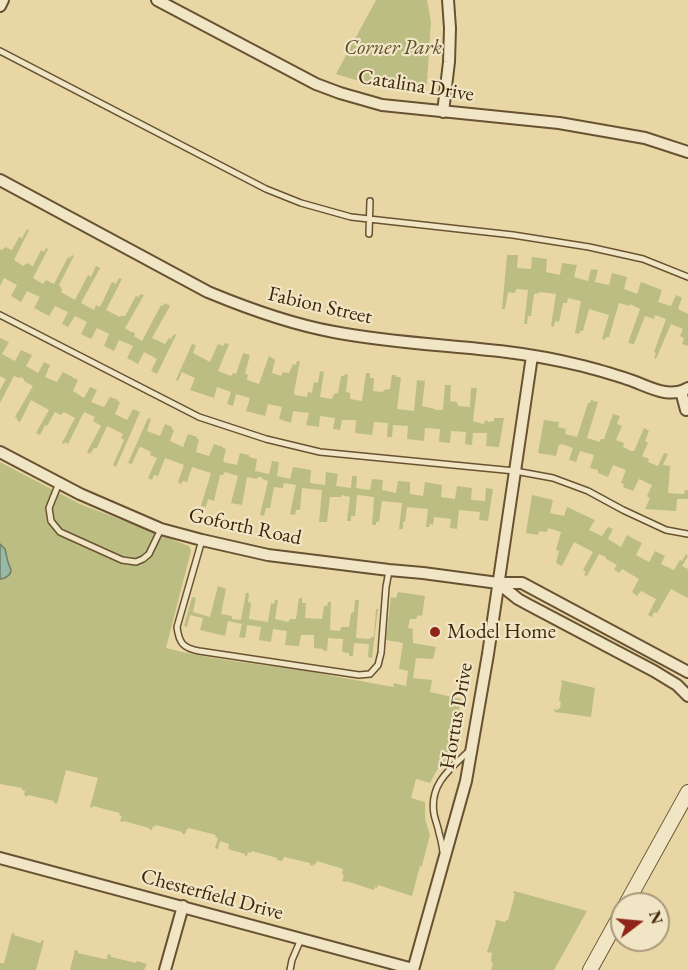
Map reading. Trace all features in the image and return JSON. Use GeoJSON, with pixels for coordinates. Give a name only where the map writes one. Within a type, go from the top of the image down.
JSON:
{"type":"FeatureCollection","features":[{"type":"Feature","properties":{"kind":"street"},"geometry":{"type":"LineString","coordinates":[[0,6],[3,0]]}},
{"type":"Feature","properties":{"kind":"street","name":"Catalina Drive"},"geometry":{"type":"LineString","coordinates":[[157,0],[316,84],[340,93],[382,105],[559,123],[602,130],[645,138],[688,152]]}},
{"type":"Feature","properties":{"kind":"street"},"geometry":{"type":"LineString","coordinates":[[442,112],[450,28],[448,0]]}},
{"type":"Feature","properties":{"kind":"street","name":"Fabion Street"},"geometry":{"type":"LineString","coordinates":[[0,180],[208,292],[264,314],[309,327],[358,336],[510,352],[553,359],[598,369],[630,379],[657,391],[673,393],[684,390]]}},
{"type":"Feature","properties":{"kind":"street","name":"Hortus Drive"},"geometry":{"type":"LineString","coordinates":[[413,970],[466,781],[532,356]]}},
{"type":"Feature","properties":{"kind":"street"},"geometry":{"type":"LineString","coordinates":[[684,390],[687,411]]}},
{"type":"Feature","properties":{"kind":"street","name":"Goforth Road"},"geometry":{"type":"LineString","coordinates":[[0,452],[80,494],[161,529],[202,540],[268,555],[498,583],[522,583],[688,672]]}},
{"type":"Feature","properties":{"kind":"street","name":"Goforth Road"},"geometry":{"type":"LineString","coordinates":[[498,583],[518,598],[654,671],[677,685],[688,696]]}},
{"type":"Feature","properties":{"kind":"street"},"geometry":{"type":"LineString","coordinates":[[633,892],[688,792]]}},
{"type":"Feature","properties":{"kind":"street","name":"Chesterfield Drive"},"geometry":{"type":"LineString","coordinates":[[0,858],[413,970]]}},
{"type":"Feature","properties":{"kind":"street"},"geometry":{"type":"LineString","coordinates":[[165,970],[183,906]]}},
{"type":"Feature","properties":{"kind":"street"},"geometry":{"type":"LineString","coordinates":[[590,970],[610,934]]}},
{"type":"Feature","properties":{"kind":"lane"},"geometry":{"type":"LineString","coordinates":[[0,51],[266,189],[292,200],[351,217],[589,246],[643,259],[688,277]]}},
{"type":"Feature","properties":{"kind":"lane"},"geometry":{"type":"LineString","coordinates":[[369,234],[370,201]]}},
{"type":"Feature","properties":{"kind":"lane"},"geometry":{"type":"LineString","coordinates":[[0,315],[199,417],[267,440],[320,452],[514,471],[553,478],[588,491],[666,530],[688,534]]}},
{"type":"Feature","properties":{"kind":"lane"},"geometry":{"type":"LineString","coordinates":[[59,483],[49,508],[51,521],[60,532],[122,560],[136,562],[143,559],[149,554],[161,529]]}},
{"type":"Feature","properties":{"kind":"lane"},"geometry":{"type":"LineString","coordinates":[[202,540],[177,627],[178,635],[188,649],[199,651],[359,675],[370,674],[378,665],[381,653],[389,570]]}},
{"type":"Feature","properties":{"kind":"lane"},"geometry":{"type":"LineString","coordinates":[[444,858],[434,816],[433,803],[436,789],[445,773],[472,749]]}},
{"type":"Feature","properties":{"kind":"lane"},"geometry":{"type":"LineString","coordinates":[[290,970],[301,939]]}},
{"type":"Feature","properties":{"kind":"green space","name":"Corner Park"},"geometry":{"type":"Polygon","coordinates":[[[376,0],[427,0],[431,22],[425,90],[380,86],[336,74],[376,0]]]}},
{"type":"Feature","properties":{"kind":"green space"},"geometry":{"type":"Polygon","coordinates":[[[27,229],[29,230],[14,260],[23,266],[27,263],[33,266],[41,250],[44,252],[46,248],[48,249],[33,278],[43,284],[46,280],[54,284],[68,257],[72,255],[74,256],[59,285],[61,292],[75,300],[88,275],[91,277],[96,266],[100,268],[81,303],[94,310],[96,305],[100,307],[112,282],[116,284],[119,278],[122,279],[106,310],[120,317],[125,316],[136,296],[144,295],[125,328],[135,333],[134,336],[142,341],[161,305],[165,303],[170,306],[152,338],[165,344],[169,338],[176,335],[157,374],[151,371],[157,359],[144,352],[138,364],[127,358],[133,346],[119,340],[114,351],[104,346],[109,334],[97,328],[91,339],[81,334],[87,322],[75,316],[68,327],[62,324],[68,312],[55,306],[49,316],[34,308],[40,297],[27,291],[21,302],[11,296],[17,285],[4,278],[0,286],[0,249],[5,247],[12,250],[19,237],[22,238],[27,229]]]}},
{"type":"Feature","properties":{"kind":"green space"},"geometry":{"type":"Polygon","coordinates":[[[507,255],[518,255],[517,268],[531,269],[532,257],[547,259],[546,272],[560,275],[562,263],[577,265],[574,277],[588,281],[591,269],[598,270],[595,282],[609,285],[612,273],[627,277],[624,289],[637,294],[641,282],[662,290],[658,302],[671,306],[676,295],[682,298],[678,309],[688,314],[688,346],[682,344],[684,338],[680,336],[683,329],[671,324],[656,359],[654,358],[666,319],[655,315],[654,319],[645,316],[634,344],[628,343],[640,309],[630,304],[629,306],[619,303],[609,337],[605,340],[602,339],[609,315],[589,309],[583,331],[579,334],[575,333],[581,301],[568,298],[567,303],[563,303],[559,322],[555,321],[554,327],[551,326],[556,294],[540,292],[534,294],[531,316],[528,316],[527,324],[524,324],[528,290],[516,289],[515,293],[508,292],[505,309],[502,309],[507,255]]]}},
{"type":"Feature","properties":{"kind":"green space"},"geometry":{"type":"Polygon","coordinates":[[[0,338],[9,342],[2,354],[15,361],[21,350],[32,355],[26,366],[38,373],[44,362],[50,365],[45,377],[57,382],[63,372],[78,380],[73,391],[84,398],[90,387],[97,390],[91,402],[104,407],[110,397],[118,400],[120,402],[115,414],[127,420],[133,409],[140,412],[116,467],[113,465],[124,440],[121,438],[123,434],[107,426],[97,448],[94,448],[90,454],[87,452],[101,426],[93,421],[95,417],[84,412],[68,444],[65,442],[64,444],[62,443],[75,418],[64,412],[61,415],[55,412],[40,435],[36,433],[49,410],[31,400],[20,422],[15,417],[33,386],[24,379],[14,376],[0,403],[0,390],[6,379],[0,376],[0,338]]]}},
{"type":"Feature","properties":{"kind":"green space"},"geometry":{"type":"Polygon","coordinates":[[[225,343],[229,344],[218,371],[231,376],[233,373],[236,374],[243,353],[250,355],[245,373],[248,375],[247,380],[259,384],[269,356],[275,360],[272,373],[281,376],[283,372],[289,373],[293,364],[296,365],[297,361],[300,361],[295,395],[307,397],[308,392],[312,393],[314,382],[318,383],[320,371],[324,372],[320,397],[332,399],[334,394],[338,393],[341,376],[345,374],[348,375],[346,392],[350,393],[350,399],[362,401],[366,373],[370,373],[370,378],[374,378],[373,391],[383,392],[390,389],[392,375],[401,377],[397,409],[414,411],[417,380],[425,381],[422,406],[435,410],[443,410],[445,385],[451,385],[450,401],[457,402],[458,406],[470,407],[471,388],[477,388],[473,421],[483,424],[486,420],[489,422],[494,421],[494,418],[504,418],[499,447],[486,446],[487,433],[473,433],[472,445],[465,444],[466,432],[451,431],[450,443],[439,442],[440,429],[425,428],[424,441],[407,439],[408,426],[393,425],[392,437],[387,437],[388,423],[374,422],[372,435],[355,433],[356,420],[342,420],[340,430],[333,429],[335,418],[320,416],[319,427],[306,425],[309,413],[293,411],[291,423],[279,419],[282,407],[268,404],[265,416],[246,411],[250,398],[236,394],[233,406],[227,404],[231,392],[217,387],[214,398],[190,390],[195,378],[182,372],[178,381],[176,380],[192,344],[196,345],[193,353],[210,362],[218,344],[223,346],[225,343]]]}},
{"type":"Feature","properties":{"kind":"green space"},"geometry":{"type":"Polygon","coordinates":[[[591,400],[598,402],[587,438],[600,442],[604,439],[613,414],[620,416],[617,424],[622,426],[616,440],[624,443],[623,447],[634,451],[644,428],[649,431],[645,441],[648,443],[642,456],[649,459],[648,462],[658,466],[664,453],[668,454],[663,465],[670,466],[668,493],[684,494],[685,490],[688,490],[688,499],[677,499],[676,511],[645,509],[652,485],[639,479],[633,491],[623,487],[624,484],[621,483],[626,470],[613,465],[608,477],[598,473],[598,470],[590,468],[594,455],[580,451],[576,462],[569,460],[573,448],[562,444],[559,445],[556,456],[538,453],[544,420],[559,422],[558,427],[566,429],[565,434],[577,437],[591,400]]]}},
{"type":"Feature","properties":{"kind":"green space"},"geometry":{"type":"Polygon","coordinates":[[[148,418],[151,419],[147,431],[160,436],[165,424],[172,427],[174,430],[170,441],[183,447],[188,434],[199,439],[196,452],[209,456],[214,444],[226,449],[223,462],[237,465],[240,453],[249,455],[257,459],[255,471],[269,474],[272,461],[279,462],[277,476],[290,479],[293,467],[311,470],[310,483],[325,485],[326,472],[338,474],[336,486],[351,488],[352,476],[357,476],[356,488],[370,490],[372,479],[383,480],[382,490],[396,493],[398,481],[410,482],[410,494],[423,496],[425,482],[442,485],[441,497],[455,499],[457,486],[472,488],[471,500],[485,501],[486,488],[493,489],[488,521],[479,520],[480,512],[459,510],[457,529],[450,528],[451,519],[434,517],[433,525],[426,527],[428,509],[407,507],[403,529],[399,529],[402,503],[382,501],[379,522],[372,525],[374,497],[357,495],[355,516],[351,516],[351,521],[347,521],[350,497],[342,495],[341,497],[330,497],[327,522],[319,522],[322,490],[302,488],[300,510],[296,510],[295,515],[290,514],[296,485],[284,483],[283,488],[274,487],[270,508],[266,508],[264,516],[260,515],[268,481],[262,477],[257,479],[247,477],[242,505],[231,503],[238,476],[225,472],[220,475],[214,501],[208,499],[206,507],[201,506],[211,473],[192,467],[187,482],[183,481],[181,484],[178,482],[184,465],[165,458],[158,476],[154,475],[152,480],[148,478],[157,458],[141,447],[132,464],[128,463],[148,418]]]}},
{"type":"Feature","properties":{"kind":"green space"},"geometry":{"type":"Polygon","coordinates":[[[0,462],[80,504],[189,546],[191,551],[166,648],[218,659],[307,671],[393,687],[394,683],[406,686],[408,671],[399,669],[403,643],[386,640],[391,597],[396,598],[398,592],[425,596],[422,616],[418,615],[416,619],[410,619],[408,628],[413,629],[413,643],[436,647],[433,659],[416,658],[413,678],[432,680],[430,692],[461,699],[452,753],[437,770],[430,783],[416,779],[411,798],[425,802],[425,819],[430,835],[412,896],[378,885],[374,890],[342,881],[343,869],[317,861],[313,866],[310,863],[284,857],[282,861],[277,860],[277,858],[252,851],[245,856],[245,854],[228,849],[229,844],[220,841],[218,849],[215,848],[218,838],[215,837],[216,835],[189,828],[185,834],[182,834],[182,832],[156,825],[152,830],[120,821],[122,816],[119,815],[120,813],[90,807],[98,778],[66,770],[57,804],[54,801],[28,795],[27,797],[22,788],[0,784],[0,462]]]}},
{"type":"Feature","properties":{"kind":"green space"},"geometry":{"type":"Polygon","coordinates":[[[532,495],[553,500],[550,513],[564,516],[567,507],[595,520],[589,530],[602,536],[608,527],[613,529],[608,539],[621,547],[627,535],[642,543],[636,555],[649,562],[655,551],[665,556],[661,564],[674,570],[686,554],[688,556],[682,566],[688,569],[688,598],[671,589],[657,613],[654,612],[652,617],[648,615],[656,599],[641,591],[637,596],[632,592],[639,579],[622,569],[619,573],[614,569],[617,565],[606,557],[599,554],[587,576],[584,575],[586,572],[583,570],[593,552],[574,542],[562,566],[556,563],[559,551],[556,550],[561,532],[548,528],[547,532],[539,531],[538,535],[526,533],[532,495]]]}},
{"type":"Feature","properties":{"kind":"green space"},"geometry":{"type":"Polygon","coordinates":[[[218,586],[226,589],[221,614],[232,616],[232,619],[241,620],[246,593],[249,593],[248,602],[251,603],[249,619],[268,622],[271,603],[274,604],[275,600],[278,600],[275,619],[288,622],[290,619],[296,619],[299,598],[302,598],[302,603],[306,603],[305,618],[322,619],[324,606],[331,602],[330,630],[340,631],[341,627],[349,627],[355,600],[359,600],[356,638],[369,639],[374,636],[376,609],[378,609],[372,658],[368,657],[369,644],[354,643],[353,656],[342,652],[343,639],[328,638],[327,651],[324,651],[314,648],[314,635],[301,635],[299,646],[285,645],[287,631],[273,629],[271,642],[259,640],[261,627],[247,625],[245,638],[239,637],[242,624],[228,621],[225,636],[200,630],[203,618],[190,615],[187,627],[184,626],[192,597],[196,598],[193,612],[210,617],[218,586]]]}},
{"type":"Feature","properties":{"kind":"green space"},"geometry":{"type":"Polygon","coordinates":[[[561,680],[595,688],[591,717],[555,712],[554,709],[560,708],[561,680]]]}},
{"type":"Feature","properties":{"kind":"green space"},"geometry":{"type":"Polygon","coordinates":[[[514,891],[587,911],[554,970],[491,970],[492,953],[487,952],[495,922],[496,920],[505,922],[508,920],[514,891]]]}},
{"type":"Feature","properties":{"kind":"green space"},"geometry":{"type":"Polygon","coordinates":[[[12,933],[40,943],[44,941],[36,970],[0,970],[0,963],[4,963],[12,933]]]}},
{"type":"Feature","properties":{"kind":"green space"},"geometry":{"type":"Polygon","coordinates":[[[75,950],[78,953],[104,959],[107,959],[108,954],[111,957],[147,964],[144,970],[70,970],[75,950]]]}},
{"type":"Feature","properties":{"kind":"shaded area"},"geometry":{"type":"Polygon","coordinates":[[[0,544],[5,549],[11,570],[10,574],[0,579],[0,544]]]}},
{"type":"Feature","properties":{"kind":"place","name":"Model Home"},"geometry":{"type":"Point","coordinates":[435,632]}}]}
